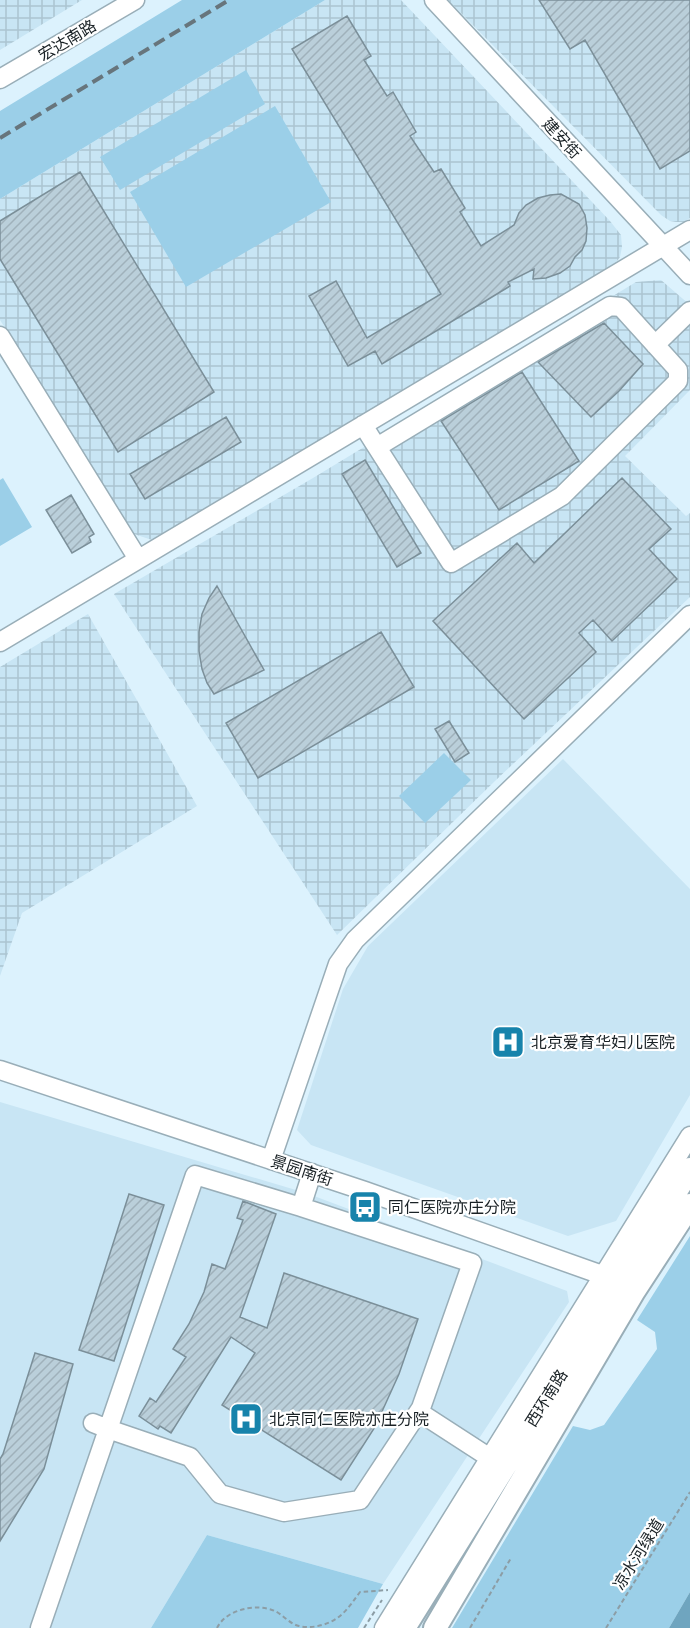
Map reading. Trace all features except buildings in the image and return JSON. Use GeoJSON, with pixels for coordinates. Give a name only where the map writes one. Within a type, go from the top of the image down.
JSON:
{"type":"FeatureCollection","features":[{"type":"Feature","properties":{"kind":"main road","name":"西环南路"},"geometry":{"type":"LineString","coordinates":[[404,1628],[690,1169]]}},
{"type":"Feature","properties":{"kind":"main road","name":"西环南路"},"geometry":{"type":"LineString","coordinates":[[435,1628],[619,1282],[690,1205]]}},
{"type":"Feature","properties":{"kind":"street","name":"宏达南路"},"geometry":{"type":"LineString","coordinates":[[0,80],[135,0]]}},
{"type":"Feature","properties":{"kind":"street","name":"建安街"},"geometry":{"type":"LineString","coordinates":[[434,0],[690,275]]}},
{"type":"Feature","properties":{"kind":"street"},"geometry":{"type":"LineString","coordinates":[[0,642],[690,230]]}},
{"type":"Feature","properties":{"kind":"street"},"geometry":{"type":"LineString","coordinates":[[363,425],[377,447],[451,563],[562,496],[678,381],[678,370],[621,307],[610,306],[377,447]]}},
{"type":"Feature","properties":{"kind":"street"},"geometry":{"type":"LineString","coordinates":[[655,345],[690,311]]}},
{"type":"Feature","properties":{"kind":"street"},"geometry":{"type":"LineString","coordinates":[[0,336],[138,559]]}},
{"type":"Feature","properties":{"kind":"street"},"geometry":{"type":"LineString","coordinates":[[271,1160],[338,964],[355,940],[690,615]]}},
{"type":"Feature","properties":{"kind":"street","name":"景园南街"},"geometry":{"type":"LineString","coordinates":[[0,1070],[312,1173],[619,1282]]}},
{"type":"Feature","properties":{"kind":"street"},"geometry":{"type":"LineString","coordinates":[[384,1628],[490,1458],[619,1282],[690,1136]]}},
{"type":"Feature","properties":{"kind":"street"},"geometry":{"type":"LineString","coordinates":[[301,1207],[312,1173]]}},
{"type":"Feature","properties":{"kind":"street"},"geometry":{"type":"LineString","coordinates":[[40,1628],[100,1426],[195,1175],[472,1263],[421,1408],[360,1500],[284,1512],[220,1494],[190,1457],[100,1426]]}},
{"type":"Feature","properties":{"kind":"street"},"geometry":{"type":"LineString","coordinates":[[419,1412],[490,1458]]}},
{"type":"Feature","properties":{"kind":"path","name":"凉水河绿道"},"geometry":{"type":"LineString","coordinates":[[606,1628],[690,1492]]}},
{"type":"Feature","properties":{"kind":"path"},"geometry":{"type":"LineString","coordinates":[[470,1628],[511,1558]]}},
{"type":"Feature","properties":{"kind":"path"},"geometry":{"type":"LineString","coordinates":[[217,1628],[220,1622],[231,1613],[265,1607],[298,1626],[312,1627],[334,1622],[347,1610],[360,1592],[388,1590]]}},
{"type":"Feature","properties":{"kind":"path"},"geometry":{"type":"LineString","coordinates":[[364,1628],[386,1594]]}},
{"type":"Feature","properties":{"kind":"shaded area"},"geometry":{"type":"Polygon","coordinates":[[[0,0],[82,0],[0,50],[0,0]]]}},
{"type":"Feature","properties":{"kind":"shaded area"},"geometry":{"type":"Polygon","coordinates":[[[182,0],[325,0],[0,199],[0,111],[182,0]]]}},
{"type":"Feature","properties":{"kind":"shaded area"},"geometry":{"type":"Polygon","coordinates":[[[325,0],[401,0],[610,221],[621,235],[620,257],[614,265],[600,275],[152,540],[134,534],[0,320],[0,199],[325,0]]]}},
{"type":"Feature","properties":{"kind":"shaded area"},"geometry":{"type":"Polygon","coordinates":[[[448,0],[690,0],[690,218],[684,222],[676,222],[661,215],[448,0]]]}},
{"type":"Feature","properties":{"kind":"shaded area"},"geometry":{"type":"Polygon","coordinates":[[[246,70],[265,104],[120,190],[100,157],[246,70]]]}},
{"type":"Feature","properties":{"kind":"shaded area"},"geometry":{"type":"Polygon","coordinates":[[[275,106],[331,202],[186,287],[130,192],[275,106]]]}},
{"type":"Feature","properties":{"kind":"shaded area"},"geometry":{"type":"Polygon","coordinates":[[[661,280],[690,305],[690,390],[625,456],[686,516],[690,513],[690,597],[495,781],[337,935],[114,594],[313,478],[636,282],[661,280]]]}},
{"type":"Feature","properties":{"kind":"shaded area"},"geometry":{"type":"Polygon","coordinates":[[[3,478],[32,527],[0,546],[0,480],[3,478]]]}},
{"type":"Feature","properties":{"kind":"shaded area"},"geometry":{"type":"Polygon","coordinates":[[[88,614],[197,806],[22,913],[0,976],[0,667],[88,614]]]}},
{"type":"Feature","properties":{"kind":"shaded area"},"geometry":{"type":"Polygon","coordinates":[[[444,753],[471,780],[425,823],[399,796],[444,753]]]}},
{"type":"Feature","properties":{"kind":"shaded area","name":"北京爱育华妇儿医院"},"geometry":{"type":"Polygon","coordinates":[[[563,759],[690,889],[690,1095],[616,1221],[568,1236],[311,1145],[297,1130],[343,989],[368,946],[563,759]]]}},
{"type":"Feature","properties":{"kind":"shaded area","name":"北京同仁医院亦庄分院"},"geometry":{"type":"Polygon","coordinates":[[[0,1102],[306,1193],[567,1291],[569,1302],[383,1584],[207,1535],[151,1628],[0,1628],[0,1102]]]}},
{"type":"Feature","properties":{"kind":"shaded area"},"geometry":{"type":"Polygon","coordinates":[[[690,1236],[690,1592],[669,1628],[452,1628],[573,1426],[590,1430],[604,1425],[657,1349],[655,1332],[637,1320],[690,1236]]]}},
{"type":"Feature","properties":{"kind":"shaded area"},"geometry":{"type":"Polygon","coordinates":[[[207,1535],[383,1584],[358,1628],[151,1628],[207,1535]]]}},
{"type":"Feature","properties":{"kind":"shaded area"},"geometry":{"type":"Polygon","coordinates":[[[690,1592],[690,1628],[669,1628],[690,1592]]]}},
{"type":"Feature","properties":{"kind":"railway"},"geometry":{"type":"LineString","coordinates":[[0,138],[229,0]]}},
{"type":"Feature","properties":{"kind":"place","name":"北京爱育华妇儿医院"},"geometry":{"type":"Point","coordinates":[508,1042]}},
{"type":"Feature","properties":{"kind":"place","name":"同仁医院亦庄分院"},"geometry":{"type":"Point","coordinates":[365,1207]}},
{"type":"Feature","properties":{"kind":"place","name":"北京同仁医院亦庄分院"},"geometry":{"type":"Point","coordinates":[246,1419]}}]}
